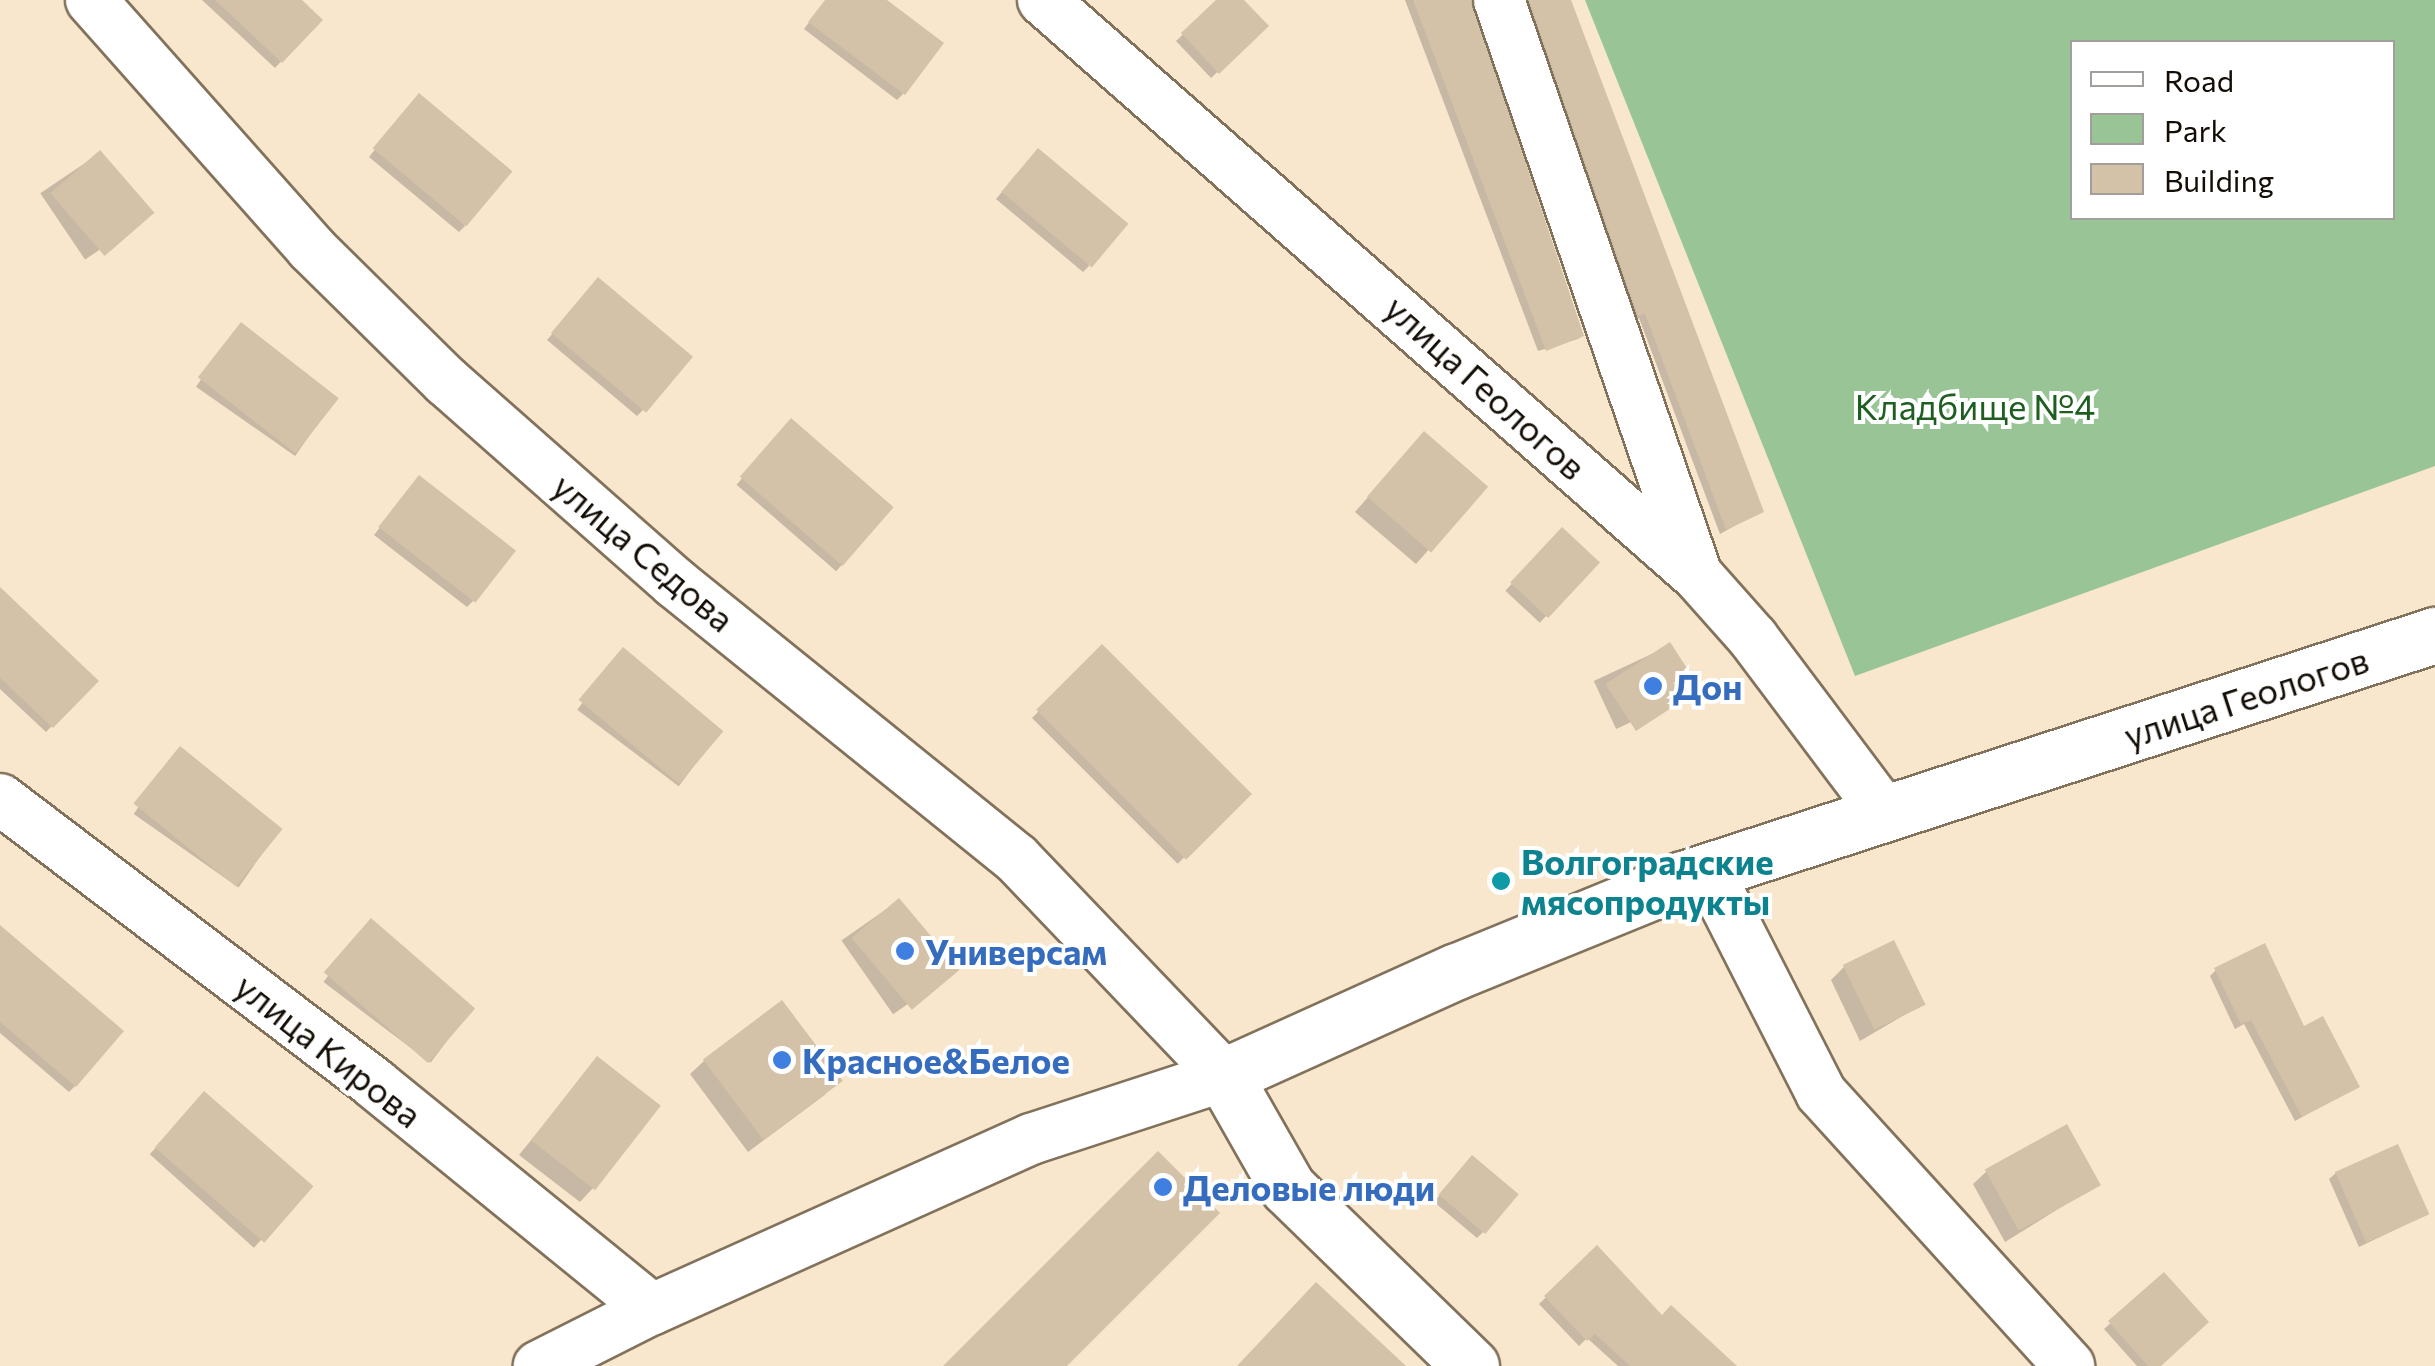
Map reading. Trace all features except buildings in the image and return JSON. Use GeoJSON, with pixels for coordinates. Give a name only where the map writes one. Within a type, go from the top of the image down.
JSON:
{"type":"FeatureCollection","features":[{"type":"Feature","properties":{"kind":"street","name":"улица Седова"},"geometry":{"type":"LineString","coordinates":[[92,0],[311,248],[446,381],[675,583],[1016,858],[1224,1076]]}},
{"type":"Feature","properties":{"kind":"street","name":"улица Геологов"},"geometry":{"type":"LineString","coordinates":[[1043,0],[1698,576],[1753,638],[1886,815]]}},
{"type":"Feature","properties":{"kind":"street"},"geometry":{"type":"LineString","coordinates":[[1499,0],[1698,576]]}},
{"type":"Feature","properties":{"kind":"street","name":"улица Геологов"},"geometry":{"type":"LineString","coordinates":[[1224,1076],[1456,971],[1708,871],[2435,635]]}},
{"type":"Feature","properties":{"kind":"street","name":"улица Кирова"},"geometry":{"type":"LineString","coordinates":[[0,799],[375,1084],[652,1308]]}},
{"type":"Feature","properties":{"kind":"street"},"geometry":{"type":"LineString","coordinates":[[1708,871],[1821,1093],[2069,1366]]}},
{"type":"Feature","properties":{"kind":"street"},"geometry":{"type":"LineString","coordinates":[[539,1366],[652,1308],[1031,1139],[1224,1076],[1288,1188],[1471,1366]]}},
{"type":"Feature","properties":{"kind":"green space","name":"Кладбище №4"},"geometry":{"type":"Polygon","coordinates":[[[1585,0],[2435,0],[2435,466],[1855,676],[1585,0]]]}},
{"type":"Feature","properties":{"kind":"place","name":"Дон"},"geometry":{"type":"Point","coordinates":[1653,686]}},
{"type":"Feature","properties":{"kind":"place","name":"Волгоградские мясопродукты"},"geometry":{"type":"Point","coordinates":[1501,881]}},
{"type":"Feature","properties":{"kind":"place","name":"Универсам"},"geometry":{"type":"Point","coordinates":[905,951]}},
{"type":"Feature","properties":{"kind":"place","name":"Красное&Белое"},"geometry":{"type":"Point","coordinates":[782,1060]}},
{"type":"Feature","properties":{"kind":"place","name":"Деловые люди"},"geometry":{"type":"Point","coordinates":[1163,1187]}}]}
